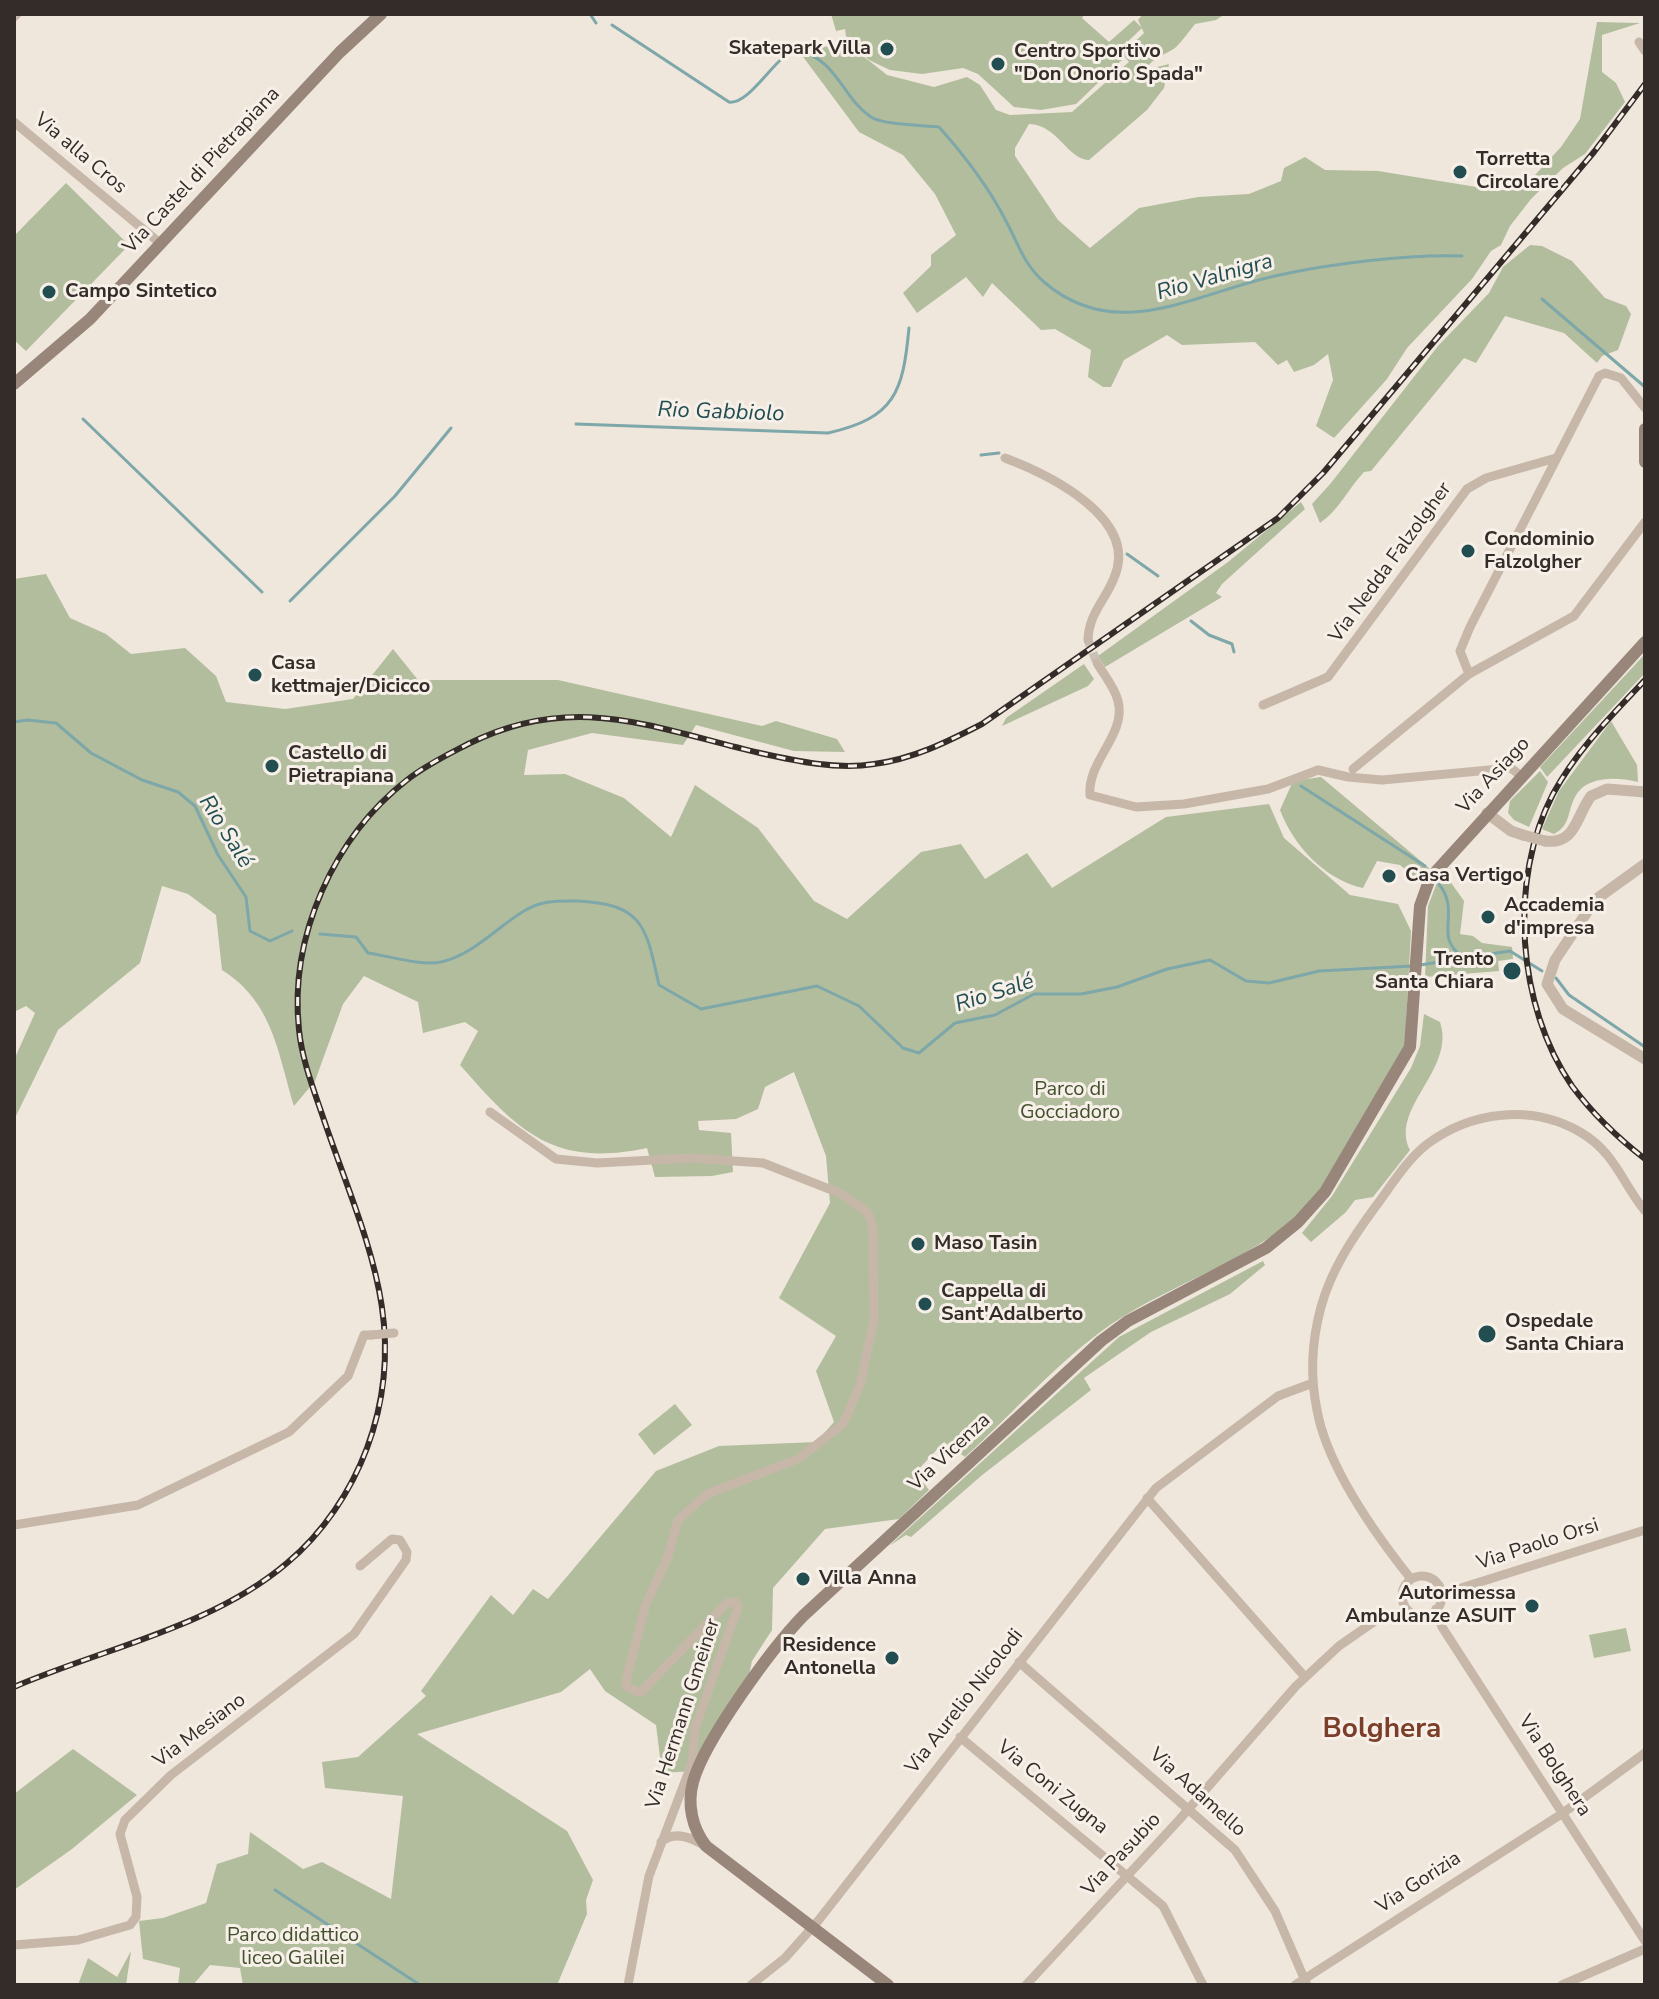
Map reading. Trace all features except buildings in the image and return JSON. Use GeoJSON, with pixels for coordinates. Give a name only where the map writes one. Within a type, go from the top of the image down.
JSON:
{"type":"FeatureCollection","features":[{"type":"Feature","properties":{"kind":"main road","name":"Via Castel di Pietrapiana"},"geometry":{"type":"LineString","coordinates":[[14,384],[20,375],[90,319],[340,52],[381,14]]}},
{"type":"Feature","properties":{"kind":"main road"},"geometry":{"type":"LineString","coordinates":[[1645,429],[1645,462]]}},
{"type":"Feature","properties":{"kind":"main road","name":"Via Asiago"},"geometry":{"type":"LineString","coordinates":[[1417,958],[1420,906],[1430,878],[1645,642]]}},
{"type":"Feature","properties":{"kind":"main road","name":"Via Vicenza"},"geometry":{"type":"LineString","coordinates":[[694,1827],[691,1794],[696,1772],[734,1708],[787,1633],[1101,1341],[1128,1321],[1255,1255],[1298,1222],[1332,1182],[1410,1047],[1417,958]]}},
{"type":"Feature","properties":{"kind":"main road"},"geometry":{"type":"LineString","coordinates":[[694,1827],[706,1846],[888,1985]]}},
{"type":"Feature","properties":{"kind":"street","name":"Via alla Cros"},"geometry":{"type":"LineString","coordinates":[[14,122],[161,244]]}},
{"type":"Feature","properties":{"kind":"street"},"geometry":{"type":"LineString","coordinates":[[1469,674],[1460,651],[1599,376],[1613,374],[1621,378],[1645,408]]}},
{"type":"Feature","properties":{"kind":"street"},"geometry":{"type":"LineString","coordinates":[[1005,458],[1082,500],[1101,514],[1114,531],[1120,561],[1114,580],[1088,622],[1088,640]]}},
{"type":"Feature","properties":{"kind":"street","name":"Via Nedda Falzolgher"},"geometry":{"type":"LineString","coordinates":[[1263,705],[1328,677],[1467,489],[1486,478],[1556,458]]}},
{"type":"Feature","properties":{"kind":"street"},"geometry":{"type":"LineString","coordinates":[[1353,769],[1469,674],[1574,616],[1645,522]]}},
{"type":"Feature","properties":{"kind":"street"},"geometry":{"type":"LineString","coordinates":[[1097,663],[1118,699],[1120,715],[1089,779],[1090,795],[1118,803],[1136,807],[1184,804],[1268,789],[1318,770],[1382,780],[1511,768],[1521,776]]}},
{"type":"Feature","properties":{"kind":"street"},"geometry":{"type":"LineString","coordinates":[[1487,813],[1511,831],[1557,843],[1571,834],[1591,796],[1607,789],[1645,792]]}},
{"type":"Feature","properties":{"kind":"street"},"geometry":{"type":"LineString","coordinates":[[1645,864],[1595,900],[1555,960],[1547,984],[1563,1009],[1645,1059]]}},
{"type":"Feature","properties":{"kind":"street","name":"Via Hermann Gmeiner"},"geometry":{"type":"LineString","coordinates":[[490,1112],[556,1159],[597,1163],[691,1158],[763,1163],[842,1194],[868,1213],[873,1227],[874,1320],[860,1385],[843,1424],[798,1459],[707,1494],[690,1508],[678,1520],[668,1556],[646,1604],[626,1680],[627,1687],[640,1693],[727,1603],[736,1602],[738,1607],[695,1728],[692,1763],[673,1833]]}},
{"type":"Feature","properties":{"kind":"street"},"geometry":{"type":"LineString","coordinates":[[1411,1579],[1336,1465],[1323,1433],[1313,1383],[1314,1335],[1329,1283],[1362,1225],[1428,1144],[1459,1126],[1490,1116],[1519,1114],[1550,1120],[1579,1131],[1605,1151],[1624,1175],[1645,1211]]}},
{"type":"Feature","properties":{"kind":"street"},"geometry":{"type":"LineString","coordinates":[[14,1525],[138,1505],[289,1432],[348,1376],[367,1335],[394,1333]]}},
{"type":"Feature","properties":{"kind":"street","name":"Via Aurelio Nicolodi"},"geometry":{"type":"LineString","coordinates":[[751,1985],[785,1958],[811,1927],[1161,1483],[1278,1396],[1296,1386],[1313,1383]]}},
{"type":"Feature","properties":{"kind":"street"},"geometry":{"type":"LineString","coordinates":[[1147,1498],[1305,1677]]}},
{"type":"Feature","properties":{"kind":"street","name":"Via Paolo Orsi"},"geometry":{"type":"LineString","coordinates":[[1442,1594],[1645,1530]]}},
{"type":"Feature","properties":{"kind":"street","name":"Via Mesiano"},"geometry":{"type":"LineString","coordinates":[[14,1945],[78,1940],[130,1925],[136,1917],[137,1897],[120,1834],[125,1820],[171,1775],[354,1634],[406,1560],[407,1552],[400,1540],[392,1539],[360,1566]]}},
{"type":"Feature","properties":{"kind":"street"},"geometry":{"type":"LineString","coordinates":[[1421,1576],[1432,1579],[1442,1594],[1436,1609],[1426,1615],[1413,1614],[1402,1597],[1411,1579],[1421,1576]]}},
{"type":"Feature","properties":{"kind":"street","name":"Via Pasubio"},"geometry":{"type":"LineString","coordinates":[[1026,1985],[1305,1677],[1402,1597]]}},
{"type":"Feature","properties":{"kind":"street","name":"Via Bolghera"},"geometry":{"type":"LineString","coordinates":[[1436,1609],[1442,1627],[1645,1941]]}},
{"type":"Feature","properties":{"kind":"street","name":"Via Adamello"},"geometry":{"type":"LineString","coordinates":[[1019,1662],[1230,1844],[1275,1911],[1307,1982]]}},
{"type":"Feature","properties":{"kind":"street","name":"Via Coni Zugna"},"geometry":{"type":"LineString","coordinates":[[960,1737],[1163,1906],[1203,1985]]}},
{"type":"Feature","properties":{"kind":"street","name":"Via Gorizia"},"geometry":{"type":"LineString","coordinates":[[1295,1985],[1307,1982],[1563,1813],[1645,1753]]}},
{"type":"Feature","properties":{"kind":"street"},"geometry":{"type":"LineString","coordinates":[[628,1985],[646,1888],[661,1842],[673,1833],[694,1827]]}},
{"type":"Feature","properties":{"kind":"street"},"geometry":{"type":"LineString","coordinates":[[673,1833],[706,1846]]}},
{"type":"Feature","properties":{"kind":"street"},"geometry":{"type":"LineString","coordinates":[[1562,1985],[1645,1949]]}},
{"type":"Feature","properties":{"kind":"green space"},"geometry":{"type":"Polygon","coordinates":[[[831,14],[1085,14],[1082,18],[1109,42],[1134,20],[1141,27],[1138,20],[1143,14],[1225,14],[1216,20],[1195,24],[1175,48],[1151,62],[1146,70],[1169,64],[1164,88],[1147,110],[1089,160],[1074,154],[1048,130],[1029,124],[1015,148],[1015,156],[1058,220],[1090,248],[1139,208],[1198,197],[1249,194],[1281,181],[1284,168],[1305,157],[1325,170],[1378,171],[1495,190],[1521,190],[1561,147],[1580,119],[1597,22],[1640,23],[1602,35],[1602,72],[1616,83],[1625,102],[1585,154],[1563,168],[1531,199],[1510,226],[1501,245],[1491,251],[1472,279],[1407,348],[1387,379],[1334,438],[1316,426],[1333,380],[1328,354],[1314,365],[1294,372],[1287,360],[1278,365],[1255,342],[1182,345],[1167,335],[1124,360],[1111,387],[1103,387],[1088,377],[1091,350],[1055,329],[1041,330],[992,283],[983,297],[966,277],[917,313],[903,293],[931,266],[931,255],[956,235],[935,194],[903,155],[859,132],[798,50],[848,44],[887,75],[934,87],[967,77],[980,85],[996,110],[1010,115],[1072,112],[1129,62],[1125,57],[1076,104],[1041,110],[1014,107],[978,74],[963,68],[922,74],[890,70],[869,60],[846,36],[845,29],[836,31],[831,14]],[[1142,28],[1119,50],[1122,54],[1144,33],[1142,28]]]}},
{"type":"Feature","properties":{"kind":"green space","name":"Campo Sintetico"},"geometry":{"type":"Polygon","coordinates":[[[66,183],[129,245],[26,351],[14,340],[14,236],[66,183]]]}},
{"type":"Feature","properties":{"kind":"green space"},"geometry":{"type":"Polygon","coordinates":[[[1530,245],[1542,246],[1572,261],[1605,298],[1626,306],[1631,314],[1618,350],[1602,356],[1597,363],[1564,333],[1505,316],[1476,363],[1464,358],[1371,471],[1364,472],[1333,512],[1320,523],[1312,504],[1438,346],[1489,293],[1503,267],[1530,245]]]}},
{"type":"Feature","properties":{"kind":"green space"},"geometry":{"type":"Polygon","coordinates":[[[1301,502],[1305,509],[1222,584],[1216,593],[1222,597],[1105,667],[1098,656],[1228,562],[1301,502]]]}},
{"type":"Feature","properties":{"kind":"green space"},"geometry":{"type":"Polygon","coordinates":[[[46,574],[70,618],[106,634],[131,654],[185,648],[216,676],[226,702],[285,709],[353,699],[393,649],[418,680],[558,680],[762,726],[776,721],[837,739],[845,752],[794,751],[696,725],[683,745],[592,733],[528,750],[524,775],[565,774],[624,798],[671,837],[695,785],[758,828],[814,901],[847,919],[921,852],[961,844],[985,879],[1027,853],[1052,888],[1166,817],[1269,804],[1284,838],[1350,895],[1398,904],[1411,931],[1407,1033],[1403,1052],[1317,1194],[1293,1220],[1247,1252],[1146,1303],[1099,1333],[965,1457],[944,1442],[916,1472],[929,1490],[899,1519],[825,1529],[773,1588],[772,1630],[752,1661],[748,1680],[694,1771],[662,1773],[656,1725],[605,1691],[590,1669],[561,1692],[417,1734],[567,1831],[593,1880],[586,1900],[587,1914],[557,1985],[243,1985],[240,1968],[210,1965],[193,1985],[178,1985],[180,1968],[143,1959],[139,1921],[163,1918],[206,1903],[217,1864],[248,1854],[250,1832],[303,1869],[322,1862],[391,1899],[403,1796],[325,1788],[322,1762],[358,1757],[426,1696],[421,1691],[491,1595],[513,1615],[533,1589],[548,1599],[656,1471],[719,1446],[816,1442],[834,1422],[816,1371],[836,1336],[779,1298],[830,1203],[826,1156],[794,1072],[765,1087],[758,1109],[736,1119],[698,1121],[699,1130],[731,1133],[733,1172],[712,1176],[655,1177],[647,1148],[586,1153],[562,1148],[520,1126],[460,1065],[478,1031],[465,1022],[423,1033],[418,1002],[364,976],[343,1004],[315,1081],[294,1106],[278,1048],[263,1013],[253,997],[222,970],[216,915],[188,894],[162,886],[140,963],[58,1030],[14,1120],[14,1060],[35,1013],[26,1006],[14,1012],[14,579],[46,574]]]}},
{"type":"Feature","properties":{"kind":"green space"},"geometry":{"type":"Polygon","coordinates":[[[1645,654],[1645,673],[1547,777],[1540,767],[1645,654]]]}},
{"type":"Feature","properties":{"kind":"green space"},"geometry":{"type":"Polygon","coordinates":[[[1084,664],[1094,679],[1088,686],[1002,726],[1006,718],[1084,664]]]}},
{"type":"Feature","properties":{"kind":"green space"},"geometry":{"type":"Polygon","coordinates":[[[1611,721],[1637,765],[1638,782],[1622,779],[1595,781],[1580,790],[1566,822],[1559,830],[1554,834],[1542,829],[1559,791],[1611,721]]]}},
{"type":"Feature","properties":{"kind":"green space"},"geometry":{"type":"Polygon","coordinates":[[[1540,771],[1548,782],[1529,827],[1514,820],[1508,813],[1510,801],[1540,771]]]}},
{"type":"Feature","properties":{"kind":"green space"},"geometry":{"type":"Polygon","coordinates":[[[1321,777],[1429,868],[1419,881],[1400,865],[1377,861],[1363,888],[1336,877],[1312,859],[1293,836],[1280,810],[1293,781],[1321,777]]]}},
{"type":"Feature","properties":{"kind":"green space"},"geometry":{"type":"Polygon","coordinates":[[[1440,875],[1447,877],[1464,901],[1460,934],[1473,936],[1482,943],[1512,947],[1513,959],[1498,961],[1499,971],[1425,977],[1428,906],[1440,875]]]}},
{"type":"Feature","properties":{"kind":"green space"},"geometry":{"type":"Polygon","coordinates":[[[1424,1014],[1440,1022],[1442,1040],[1432,1073],[1408,1119],[1406,1134],[1410,1150],[1373,1197],[1355,1200],[1346,1212],[1311,1242],[1302,1233],[1332,1196],[1411,1068],[1420,1046],[1424,1014]]]}},
{"type":"Feature","properties":{"kind":"green space"},"geometry":{"type":"Polygon","coordinates":[[[1263,1261],[1265,1265],[1230,1294],[1151,1332],[1084,1378],[1091,1390],[981,1476],[911,1537],[906,1535],[889,1546],[1119,1337],[1263,1261]]]}},
{"type":"Feature","properties":{"kind":"green space"},"geometry":{"type":"Polygon","coordinates":[[[675,1404],[692,1425],[654,1455],[638,1434],[675,1404]]]}},
{"type":"Feature","properties":{"kind":"green space"},"geometry":{"type":"Polygon","coordinates":[[[1626,1628],[1631,1651],[1594,1658],[1589,1635],[1626,1628]]]}},
{"type":"Feature","properties":{"kind":"green space"},"geometry":{"type":"Polygon","coordinates":[[[73,1749],[137,1795],[72,1849],[14,1890],[14,1794],[73,1749]]]}},
{"type":"Feature","properties":{"kind":"green space"},"geometry":{"type":"Polygon","coordinates":[[[131,1951],[126,1985],[78,1985],[88,1958],[117,1977],[131,1951]]]}},
{"type":"Feature","properties":{"kind":"waterway","name":"Rio Valnigra"},"geometry":{"type":"LineString","coordinates":[[590,14],[596,23]]}},
{"type":"Feature","properties":{"kind":"waterway","name":"Rio Valnigra"},"geometry":{"type":"LineString","coordinates":[[612,25],[729,102],[745,96],[794,49],[821,61],[871,117],[894,123],[939,127],[984,184],[1026,261],[1037,275],[1072,301],[1100,310],[1128,312],[1157,309],[1275,276],[1343,264],[1393,258],[1462,256]]}},
{"type":"Feature","properties":{"kind":"waterway","name":"Rio Valnigra"},"geometry":{"type":"LineString","coordinates":[[1542,299],[1645,387]]}},
{"type":"Feature","properties":{"kind":"waterway","name":"Rio Gabbiolo"},"geometry":{"type":"LineString","coordinates":[[576,424],[828,433],[850,427],[868,419],[891,399],[903,369],[909,328]]}},
{"type":"Feature","properties":{"kind":"waterway","name":"Rio Gabbiolo"},"geometry":{"type":"LineString","coordinates":[[83,419],[262,592]]}},
{"type":"Feature","properties":{"kind":"waterway","name":"Rio Gabbiolo"},"geometry":{"type":"LineString","coordinates":[[290,601],[395,496],[451,428]]}},
{"type":"Feature","properties":{"kind":"waterway"},"geometry":{"type":"LineString","coordinates":[[981,455],[999,453]]}},
{"type":"Feature","properties":{"kind":"waterway"},"geometry":{"type":"LineString","coordinates":[[1127,554],[1158,576]]}},
{"type":"Feature","properties":{"kind":"waterway"},"geometry":{"type":"LineString","coordinates":[[1191,621],[1209,635],[1232,644],[1234,652]]}},
{"type":"Feature","properties":{"kind":"waterway","name":"Rio Salé"},"geometry":{"type":"LineString","coordinates":[[14,722],[56,723],[91,753],[142,780],[178,792],[195,806],[218,855],[246,897],[250,931],[270,941],[292,931]]}},
{"type":"Feature","properties":{"kind":"waterway"},"geometry":{"type":"LineString","coordinates":[[1301,786],[1425,866]]}},
{"type":"Feature","properties":{"kind":"waterway"},"geometry":{"type":"LineString","coordinates":[[1439,884],[1448,905],[1449,941],[1463,957]]}},
{"type":"Feature","properties":{"kind":"waterway","name":"Rio Salé"},"geometry":{"type":"LineString","coordinates":[[320,934],[356,937],[368,953],[433,963],[464,953],[530,907],[563,901],[599,903],[616,907],[638,922],[650,948],[659,985],[701,1009],[817,986],[859,1006],[903,1048],[919,1053],[955,1023],[995,1015],[1034,994],[1081,994],[1117,987],[1167,969],[1210,960],[1246,981],[1269,983],[1319,971],[1413,966]]}},
{"type":"Feature","properties":{"kind":"waterway","name":"Rio Salé"},"geometry":{"type":"LineString","coordinates":[[1420,965],[1510,951],[1542,971]]}},
{"type":"Feature","properties":{"kind":"waterway","name":"Rio Salé"},"geometry":{"type":"LineString","coordinates":[[1556,978],[1569,995],[1645,1047]]}},
{"type":"Feature","properties":{"kind":"waterway"},"geometry":{"type":"LineString","coordinates":[[275,1890],[420,1985]]}},
{"type":"Feature","properties":{"kind":"tunnel"},"geometry":{"type":"LineString","coordinates":[[1088,640],[1097,663]]}},
{"type":"Feature","properties":{"kind":"railway"},"geometry":{"type":"LineString","coordinates":[[14,1687],[191,1620],[257,1585],[287,1563],[312,1538],[344,1495],[367,1448],[380,1404],[385,1362],[384,1322],[378,1283],[367,1244],[306,1065],[299,1030],[298,995],[301,959],[322,891],[338,859],[381,803],[414,775],[468,744],[507,728],[544,720],[579,717],[614,719],[788,759],[846,766],[874,764],[916,754],[982,724],[1278,518],[1323,473],[1594,152],[1645,84]]}},
{"type":"Feature","properties":{"kind":"railway"},"geometry":{"type":"LineString","coordinates":[[1645,680],[1584,748],[1553,794],[1529,865],[1525,903],[1525,942],[1530,981],[1554,1054],[1572,1086],[1588,1106],[1645,1159]]}},
{"type":"Feature","properties":{"kind":"place","name":"Skatepark Villa"},"geometry":{"type":"Point","coordinates":[887,49]}},
{"type":"Feature","properties":{"kind":"place","name":"Centro Sportivo \"Don Onorio Spada\""},"geometry":{"type":"Point","coordinates":[998,64]}},
{"type":"Feature","properties":{"kind":"place","name":"Torretta Circolare"},"geometry":{"type":"Point","coordinates":[1460,172]}},
{"type":"Feature","properties":{"kind":"place","name":"Campo Sintetico"},"geometry":{"type":"Point","coordinates":[49,292]}},
{"type":"Feature","properties":{"kind":"place","name":"Condominio Falzolgher"},"geometry":{"type":"Point","coordinates":[1468,551]}},
{"type":"Feature","properties":{"kind":"place","name":"Casa kettmajer/Dicicco"},"geometry":{"type":"Point","coordinates":[255,675]}},
{"type":"Feature","properties":{"kind":"place","name":"Castello di Pietrapiana"},"geometry":{"type":"Point","coordinates":[272,766]}},
{"type":"Feature","properties":{"kind":"place","name":"Casa Vertigo"},"geometry":{"type":"Point","coordinates":[1389,876]}},
{"type":"Feature","properties":{"kind":"place","name":"Accademia d'impresa"},"geometry":{"type":"Point","coordinates":[1488,917]}},
{"type":"Feature","properties":{"kind":"place","name":"Trento Santa Chiara"},"geometry":{"type":"Point","coordinates":[1512,971]}},
{"type":"Feature","properties":{"kind":"place","name":"Maso Tasin"},"geometry":{"type":"Point","coordinates":[918,1244]}},
{"type":"Feature","properties":{"kind":"place","name":"Cappella di Sant'Adalberto"},"geometry":{"type":"Point","coordinates":[925,1304]}},
{"type":"Feature","properties":{"kind":"place","name":"Ospedale Santa Chiara"},"geometry":{"type":"Point","coordinates":[1487,1334]}},
{"type":"Feature","properties":{"kind":"place","name":"Villa Anna"},"geometry":{"type":"Point","coordinates":[803,1579]}},
{"type":"Feature","properties":{"kind":"place","name":"Autorimessa Ambulanze ASUIT"},"geometry":{"type":"Point","coordinates":[1532,1606]}},
{"type":"Feature","properties":{"kind":"place","name":"Residence Antonella"},"geometry":{"type":"Point","coordinates":[892,1658]}},
{"type":"Feature","properties":{"kind":"district","name":"Bolghera"},"geometry":{"type":"Point","coordinates":[1382,1730]}},
{"type":"Feature","properties":{"kind":"park label","name":"Parco di Gocciadoro"},"geometry":{"type":"Point","coordinates":[1070,1102]}},
{"type":"Feature","properties":{"kind":"park label","name":"Parco didattico liceo Galilei"},"geometry":{"type":"Point","coordinates":[293,1948]}}]}
